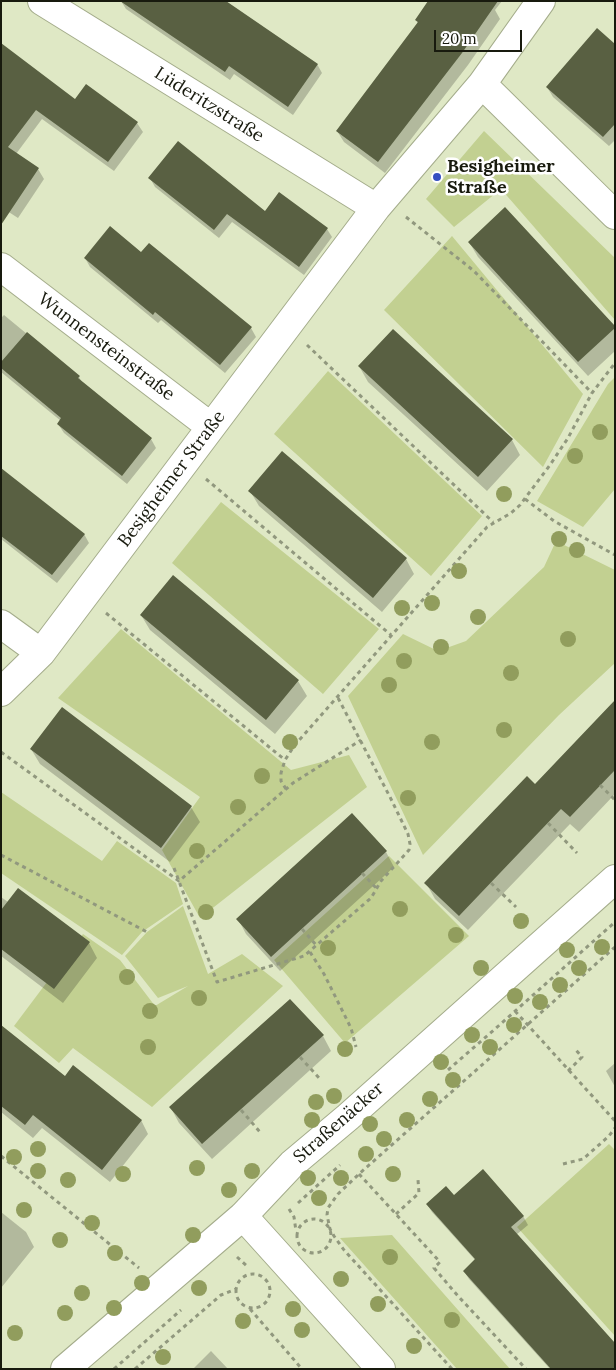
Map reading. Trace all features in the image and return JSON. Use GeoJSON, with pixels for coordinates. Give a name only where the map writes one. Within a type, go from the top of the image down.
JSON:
{"type":"FeatureCollection","features":[{"type":"Feature","properties":{"kind":"street","name":"Lüderitzstraße"},"geometry":{"type":"LineString","coordinates":[[42,1],[380,203]]}},
{"type":"Feature","properties":{"kind":"street","name":"Besigheimer Straße"},"geometry":{"type":"LineString","coordinates":[[1,692],[41,653],[380,203],[482,84],[541,1]]}},
{"type":"Feature","properties":{"kind":"street"},"geometry":{"type":"LineString","coordinates":[[482,84],[615,216]]}},
{"type":"Feature","properties":{"kind":"street","name":"Wunnensteinstraße"},"geometry":{"type":"LineString","coordinates":[[1,267],[211,427]]}},
{"type":"Feature","properties":{"kind":"street"},"geometry":{"type":"LineString","coordinates":[[1,624],[41,653]]}},
{"type":"Feature","properties":{"kind":"street","name":"Straßenäcker"},"geometry":{"type":"LineString","coordinates":[[65,1369],[243,1216],[292,1164],[348,1117],[615,879]]}},
{"type":"Feature","properties":{"kind":"street"},"geometry":{"type":"LineString","coordinates":[[243,1216],[381,1369]]}},
{"type":"Feature","properties":{"kind":"path"},"geometry":{"type":"LineString","coordinates":[[380,203],[474,271],[592,392]]}},
{"type":"Feature","properties":{"kind":"path"},"geometry":{"type":"LineString","coordinates":[[287,326],[493,522]]}},
{"type":"Feature","properties":{"kind":"path"},"geometry":{"type":"LineString","coordinates":[[286,789],[281,781],[281,773],[285,760],[294,746],[464,551],[493,522],[511,513],[525,499],[568,438],[592,392],[615,363]]}},
{"type":"Feature","properties":{"kind":"path"},"geometry":{"type":"LineString","coordinates":[[185,462],[391,635]]}},
{"type":"Feature","properties":{"kind":"path"},"geometry":{"type":"LineString","coordinates":[[525,499],[541,512],[615,555]]}},
{"type":"Feature","properties":{"kind":"path"},"geometry":{"type":"LineString","coordinates":[[84,596],[285,760]]}},
{"type":"Feature","properties":{"kind":"path"},"geometry":{"type":"LineString","coordinates":[[174,868],[217,982],[294,960],[310,952],[371,898],[385,876],[404,857],[409,850],[410,844],[408,834],[337,696]]}},
{"type":"Feature","properties":{"kind":"path"},"geometry":{"type":"LineString","coordinates":[[179,881],[286,789],[333,756],[360,740]]}},
{"type":"Feature","properties":{"kind":"path"},"geometry":{"type":"LineString","coordinates":[[1,752],[179,881]]}},
{"type":"Feature","properties":{"kind":"path"},"geometry":{"type":"LineString","coordinates":[[600,785],[615,800]]}},
{"type":"Feature","properties":{"kind":"path"},"geometry":{"type":"LineString","coordinates":[[548,823],[577,852]]}},
{"type":"Feature","properties":{"kind":"path"},"geometry":{"type":"LineString","coordinates":[[1,855],[146,932]]}},
{"type":"Feature","properties":{"kind":"path"},"geometry":{"type":"LineString","coordinates":[[362,873],[377,889]]}},
{"type":"Feature","properties":{"kind":"path"},"geometry":{"type":"LineString","coordinates":[[491,883],[516,907]]}},
{"type":"Feature","properties":{"kind":"path"},"geometry":{"type":"LineString","coordinates":[[443,1074],[615,922]]}},
{"type":"Feature","properties":{"kind":"path"},"geometry":{"type":"LineString","coordinates":[[302,929],[317,946]]}},
{"type":"Feature","properties":{"kind":"path"},"geometry":{"type":"LineString","coordinates":[[452,1369],[344,1250],[330,1228],[325,1222],[318,1219],[310,1219],[304,1221],[299,1227],[297,1234],[299,1244],[303,1250],[310,1253],[324,1251],[331,1241],[330,1228],[327,1215],[328,1208],[338,1194],[615,947]]}},
{"type":"Feature","properties":{"kind":"path"},"geometry":{"type":"LineString","coordinates":[[310,952],[322,970],[351,1028],[356,1047]]}},
{"type":"Feature","properties":{"kind":"path"},"geometry":{"type":"LineString","coordinates":[[515,1011],[615,1121]]}},
{"type":"Feature","properties":{"kind":"path"},"geometry":{"type":"LineString","coordinates":[[568,1071],[582,1057],[574,1048]]}},
{"type":"Feature","properties":{"kind":"path"},"geometry":{"type":"LineString","coordinates":[[300,1056],[320,1079]]}},
{"type":"Feature","properties":{"kind":"path"},"geometry":{"type":"LineString","coordinates":[[241,1110],[260,1132]]}},
{"type":"Feature","properties":{"kind":"path"},"geometry":{"type":"LineString","coordinates":[[563,1164],[583,1159],[609,1136],[615,1128]]}},
{"type":"Feature","properties":{"kind":"path"},"geometry":{"type":"LineString","coordinates":[[1,1156],[160,1286]]}},
{"type":"Feature","properties":{"kind":"path"},"geometry":{"type":"LineString","coordinates":[[239,1259],[345,1160]]}},
{"type":"Feature","properties":{"kind":"path"},"geometry":{"type":"LineString","coordinates":[[359,1174],[440,1262],[434,1268],[526,1369]]}},
{"type":"Feature","properties":{"kind":"path"},"geometry":{"type":"LineString","coordinates":[[396,1214],[419,1193],[418,1180]]}},
{"type":"Feature","properties":{"kind":"path"},"geometry":{"type":"LineString","coordinates":[[249,1308],[258,1308],[265,1304],[271,1292],[267,1280],[257,1274],[248,1274],[240,1279],[236,1289],[238,1299],[249,1308],[302,1369]]}},
{"type":"Feature","properties":{"kind":"path"},"geometry":{"type":"LineString","coordinates":[[135,1369],[221,1295],[236,1289]]}},
{"type":"Feature","properties":{"kind":"path"},"geometry":{"type":"LineString","coordinates":[[114,1369],[187,1305]]}},
{"type":"Feature","properties":{"kind":"green space"},"geometry":{"type":"Polygon","coordinates":[[[484,131],[615,258],[615,320],[501,189],[454,227],[426,199],[484,131]]]}},
{"type":"Feature","properties":{"kind":"green space"},"geometry":{"type":"Polygon","coordinates":[[[452,236],[583,394],[543,467],[384,310],[452,236]]]}},
{"type":"Feature","properties":{"kind":"green space"},"geometry":{"type":"Polygon","coordinates":[[[328,371],[482,516],[431,576],[274,434],[328,371]]]}},
{"type":"Feature","properties":{"kind":"green space"},"geometry":{"type":"Polygon","coordinates":[[[615,377],[615,489],[583,527],[537,501],[608,384],[615,377]]]}},
{"type":"Feature","properties":{"kind":"green space"},"geometry":{"type":"Polygon","coordinates":[[[221,502],[379,629],[323,694],[172,563],[221,502]]]}},
{"type":"Feature","properties":{"kind":"green space"},"geometry":{"type":"Polygon","coordinates":[[[556,541],[615,570],[615,663],[559,715],[423,855],[348,696],[403,634],[438,651],[466,641],[544,567],[556,541]]]}},
{"type":"Feature","properties":{"kind":"green space"},"geometry":{"type":"Polygon","coordinates":[[[121,629],[291,770],[349,755],[367,787],[200,918],[162,850],[200,797],[58,698],[121,629]]]}},
{"type":"Feature","properties":{"kind":"green space"},"geometry":{"type":"Polygon","coordinates":[[[1,792],[102,861],[117,841],[176,883],[183,904],[142,932],[122,955],[1,873],[1,792]]]}},
{"type":"Feature","properties":{"kind":"green space"},"geometry":{"type":"Polygon","coordinates":[[[389,856],[469,936],[345,1043],[274,960],[389,856]]]}},
{"type":"Feature","properties":{"kind":"green space"},"geometry":{"type":"Polygon","coordinates":[[[183,906],[208,974],[242,954],[283,986],[152,1107],[73,1048],[59,1063],[14,1026],[83,934],[120,960],[155,1006],[188,986],[158,998],[125,956],[147,932],[183,906]]]}},
{"type":"Feature","properties":{"kind":"green space"},"geometry":{"type":"Polygon","coordinates":[[[609,1144],[615,1150],[615,1336],[517,1227],[609,1144]]]}},
{"type":"Feature","properties":{"kind":"green space"},"geometry":{"type":"Polygon","coordinates":[[[392,1235],[510,1369],[457,1369],[340,1238],[392,1235]]]}},
{"type":"Feature","properties":{"kind":"building"},"geometry":{"type":"Polygon","coordinates":[[[120,1],[226,1],[318,64],[288,107],[229,66],[225,72],[120,1]]]}},
{"type":"Feature","properties":{"kind":"building"},"geometry":{"type":"Polygon","coordinates":[[[428,1],[498,1],[462,53],[378,162],[336,131],[418,22],[415,20],[428,1]]]}},
{"type":"Feature","properties":{"kind":"building"},"geometry":{"type":"Polygon","coordinates":[[[597,28],[615,44],[615,124],[603,137],[546,87],[597,28]]]}},
{"type":"Feature","properties":{"kind":"building"},"geometry":{"type":"Polygon","coordinates":[[[1,43],[75,99],[86,84],[138,122],[108,162],[36,110],[8,147],[39,168],[1,225],[1,43]]]}},
{"type":"Feature","properties":{"kind":"building"},"geometry":{"type":"Polygon","coordinates":[[[178,141],[265,211],[279,192],[328,228],[299,267],[227,214],[214,230],[148,178],[178,141]]]}},
{"type":"Feature","properties":{"kind":"building"},"geometry":{"type":"Polygon","coordinates":[[[505,207],[615,326],[578,362],[468,242],[505,207]]]}},
{"type":"Feature","properties":{"kind":"building"},"geometry":{"type":"Polygon","coordinates":[[[110,226],[141,252],[149,243],[252,327],[220,365],[155,312],[153,315],[84,258],[110,226]]]}},
{"type":"Feature","properties":{"kind":"building"},"geometry":{"type":"Polygon","coordinates":[[[393,329],[513,439],[478,477],[358,366],[393,329]]]}},
{"type":"Feature","properties":{"kind":"building"},"geometry":{"type":"Polygon","coordinates":[[[27,332],[80,376],[78,378],[152,438],[122,476],[57,424],[61,418],[1,368],[1,362],[27,332]]]}},
{"type":"Feature","properties":{"kind":"building"},"geometry":{"type":"Polygon","coordinates":[[[282,451],[407,558],[373,598],[248,491],[282,451]]]}},
{"type":"Feature","properties":{"kind":"building"},"geometry":{"type":"Polygon","coordinates":[[[1,468],[85,534],[52,575],[1,536],[1,468]]]}},
{"type":"Feature","properties":{"kind":"building"},"geometry":{"type":"Polygon","coordinates":[[[173,575],[299,680],[266,720],[140,615],[173,575]]]}},
{"type":"Feature","properties":{"kind":"building"},"geometry":{"type":"Polygon","coordinates":[[[615,700],[615,770],[570,817],[561,809],[459,916],[424,883],[527,776],[535,784],[615,700]]]}},
{"type":"Feature","properties":{"kind":"building"},"geometry":{"type":"Polygon","coordinates":[[[62,707],[192,806],[161,848],[30,749],[62,707]]]}},
{"type":"Feature","properties":{"kind":"building"},"geometry":{"type":"Polygon","coordinates":[[[352,813],[387,851],[271,957],[236,919],[352,813]]]}},
{"type":"Feature","properties":{"kind":"building"},"geometry":{"type":"Polygon","coordinates":[[[18,888],[90,942],[54,989],[1,949],[1,910],[18,888]]]}},
{"type":"Feature","properties":{"kind":"building"},"geometry":{"type":"Polygon","coordinates":[[[290,999],[324,1035],[202,1144],[169,1107],[290,999]]]}},
{"type":"Feature","properties":{"kind":"building"},"geometry":{"type":"Polygon","coordinates":[[[1,1025],[65,1076],[73,1065],[142,1120],[102,1170],[33,1115],[25,1125],[1,1106],[1,1025]]]}},
{"type":"Feature","properties":{"kind":"building"},"geometry":{"type":"Polygon","coordinates":[[[483,1169],[524,1216],[511,1227],[615,1343],[615,1369],[551,1369],[463,1271],[475,1259],[426,1204],[446,1186],[454,1195],[483,1169]]]}},
{"type":"Feature","properties":{"kind":"place","name":"Besigheimer Straße"},"geometry":{"type":"Point","coordinates":[437,177]}}]}
